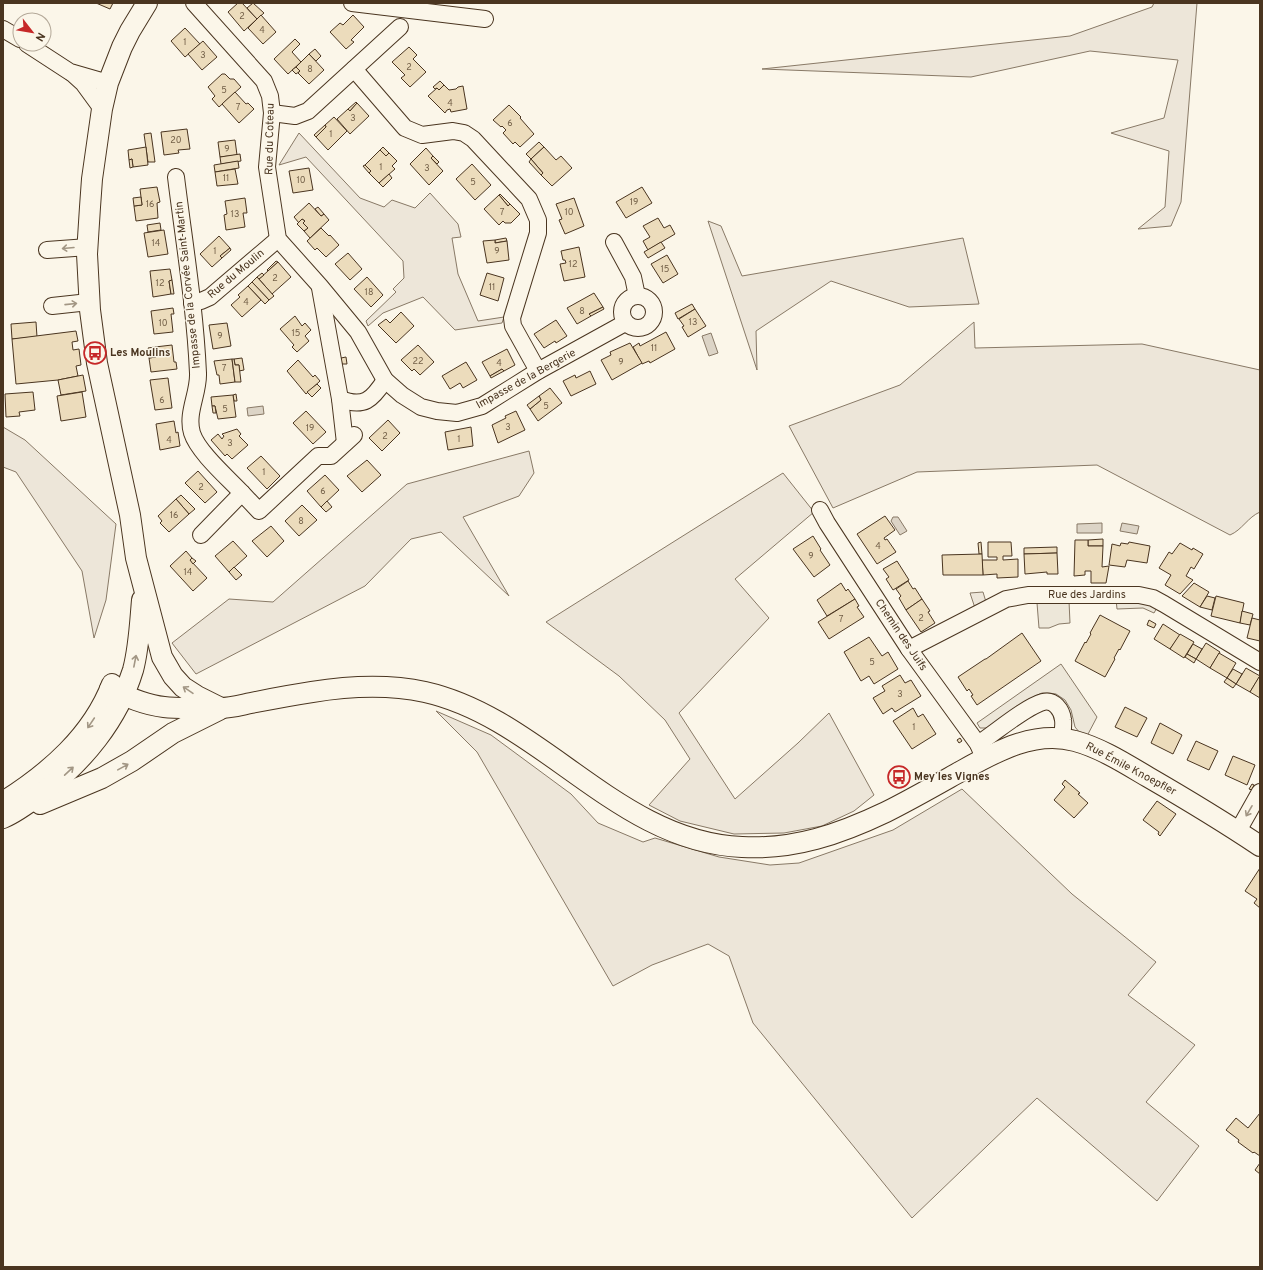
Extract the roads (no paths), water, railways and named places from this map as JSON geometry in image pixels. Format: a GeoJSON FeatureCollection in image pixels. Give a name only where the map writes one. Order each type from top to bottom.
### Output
{"type":"FeatureCollection","features":[{"type":"Feature","properties":{"kind":"main road"},"geometry":{"type":"LineString","coordinates":[[147,3],[130,31],[116,63],[108,83],[102,109],[92,179],[88,247],[89,302],[96,363],[130,515],[139,565],[162,658],[173,676],[183,687],[197,696],[222,708]]}},
{"type":"Feature","properties":{"kind":"main road"},"geometry":{"type":"LineString","coordinates":[[5,812],[31,801],[57,782],[72,768],[99,736],[112,716],[117,692],[133,670],[138,646],[142,599],[139,565]]}},
{"type":"Feature","properties":{"kind":"main road","name":"Rue Émile Knoepfler"},"geometry":{"type":"LineString","coordinates":[[222,708],[316,691],[370,686],[424,692],[448,699],[489,717],[521,736],[619,804],[659,825],[706,842],[739,847],[782,846],[828,836],[889,810],[978,756],[997,751],[1023,741],[1044,738],[1062,738],[1090,746],[1132,767],[1238,831],[1260,846]]}},
{"type":"Feature","properties":{"kind":"main road"},"geometry":{"type":"LineString","coordinates":[[117,692],[143,703],[165,708],[222,708]]}},
{"type":"Feature","properties":{"kind":"main road"},"geometry":{"type":"LineString","coordinates":[[5,812],[102,778],[132,761],[173,733],[222,708]]}},
{"type":"Feature","properties":{"kind":"street","name":"Rue du Coteau"},"geometry":{"type":"LineString","coordinates":[[194,3],[264,81],[270,96],[272,113],[267,167],[278,239]]}},
{"type":"Feature","properties":{"kind":"street"},"geometry":{"type":"LineString","coordinates":[[352,3],[485,19]]}},
{"type":"Feature","properties":{"kind":"street"},"geometry":{"type":"LineString","coordinates":[[272,113],[295,116],[308,111],[400,27]]}},
{"type":"Feature","properties":{"kind":"street"},"geometry":{"type":"LineString","coordinates":[[3,29],[12,34]]}},
{"type":"Feature","properties":{"kind":"street"},"geometry":{"type":"LineString","coordinates":[[39,52],[70,72],[83,83],[102,109]]}},
{"type":"Feature","properties":{"kind":"street"},"geometry":{"type":"LineString","coordinates":[[354,69],[405,128],[422,135],[453,131],[464,133],[473,139],[529,199],[538,220],[538,233],[512,318],[513,326],[538,371]]}},
{"type":"Feature","properties":{"kind":"street"},"geometry":{"type":"LineString","coordinates":[[70,72],[108,83]]}},
{"type":"Feature","properties":{"kind":"street","name":"Impasse de la Corvée Saint-Martin"},"geometry":{"type":"LineString","coordinates":[[176,177],[192,303],[198,374],[197,388],[191,415],[192,433],[202,450],[259,510],[318,456],[331,456],[350,439],[340,398]]}},
{"type":"Feature","properties":{"kind":"street"},"geometry":{"type":"LineString","coordinates":[[278,239],[320,286],[358,332],[385,380],[375,395],[364,402],[350,402],[340,398],[320,286]]}},
{"type":"Feature","properties":{"kind":"street","name":"Rue du Moulin"},"geometry":{"type":"LineString","coordinates":[[192,303],[210,297],[278,239]]}},
{"type":"Feature","properties":{"kind":"street"},"geometry":{"type":"LineString","coordinates":[[614,242],[633,277],[637,296]]}},
{"type":"Feature","properties":{"kind":"street"},"geometry":{"type":"LineString","coordinates":[[47,250],[88,247]]}},
{"type":"Feature","properties":{"kind":"street"},"geometry":{"type":"LineString","coordinates":[[637,296],[647,298],[654,313],[649,324],[643,328],[631,327],[622,317],[624,303],[630,298],[637,296]]}},
{"type":"Feature","properties":{"kind":"street"},"geometry":{"type":"LineString","coordinates":[[52,306],[89,302]]}},
{"type":"Feature","properties":{"kind":"street","name":"Impasse de la Bergerie"},"geometry":{"type":"LineString","coordinates":[[385,380],[402,395],[421,407],[437,411],[457,413],[482,406],[538,371],[626,323]]}},
{"type":"Feature","properties":{"kind":"street"},"geometry":{"type":"LineString","coordinates":[[201,536],[242,493]]}},
{"type":"Feature","properties":{"kind":"street","name":"Chemin des Juifs"},"geometry":{"type":"LineString","coordinates":[[820,510],[978,756]]}},
{"type":"Feature","properties":{"kind":"street","name":"Rue des Jardins"},"geometry":{"type":"LineString","coordinates":[[909,649],[1006,599],[1016,596],[1034,594],[1139,595],[1153,598],[1164,604],[1260,662]]}},
{"type":"Feature","properties":{"kind":"street"},"geometry":{"type":"LineString","coordinates":[[978,756],[1030,707],[1044,702],[1054,703],[1060,711],[1063,720],[1062,738]]}},
{"type":"Feature","properties":{"kind":"street"},"geometry":{"type":"LineString","coordinates":[[1238,831],[1260,792]]}},
{"type":"Feature","properties":{"kind":"place","name":"Les Moulins"},"geometry":{"type":"Point","coordinates":[95,353]}},
{"type":"Feature","properties":{"kind":"place","name":"Mey les Vignes"},"geometry":{"type":"Point","coordinates":[899,777]}}]}
